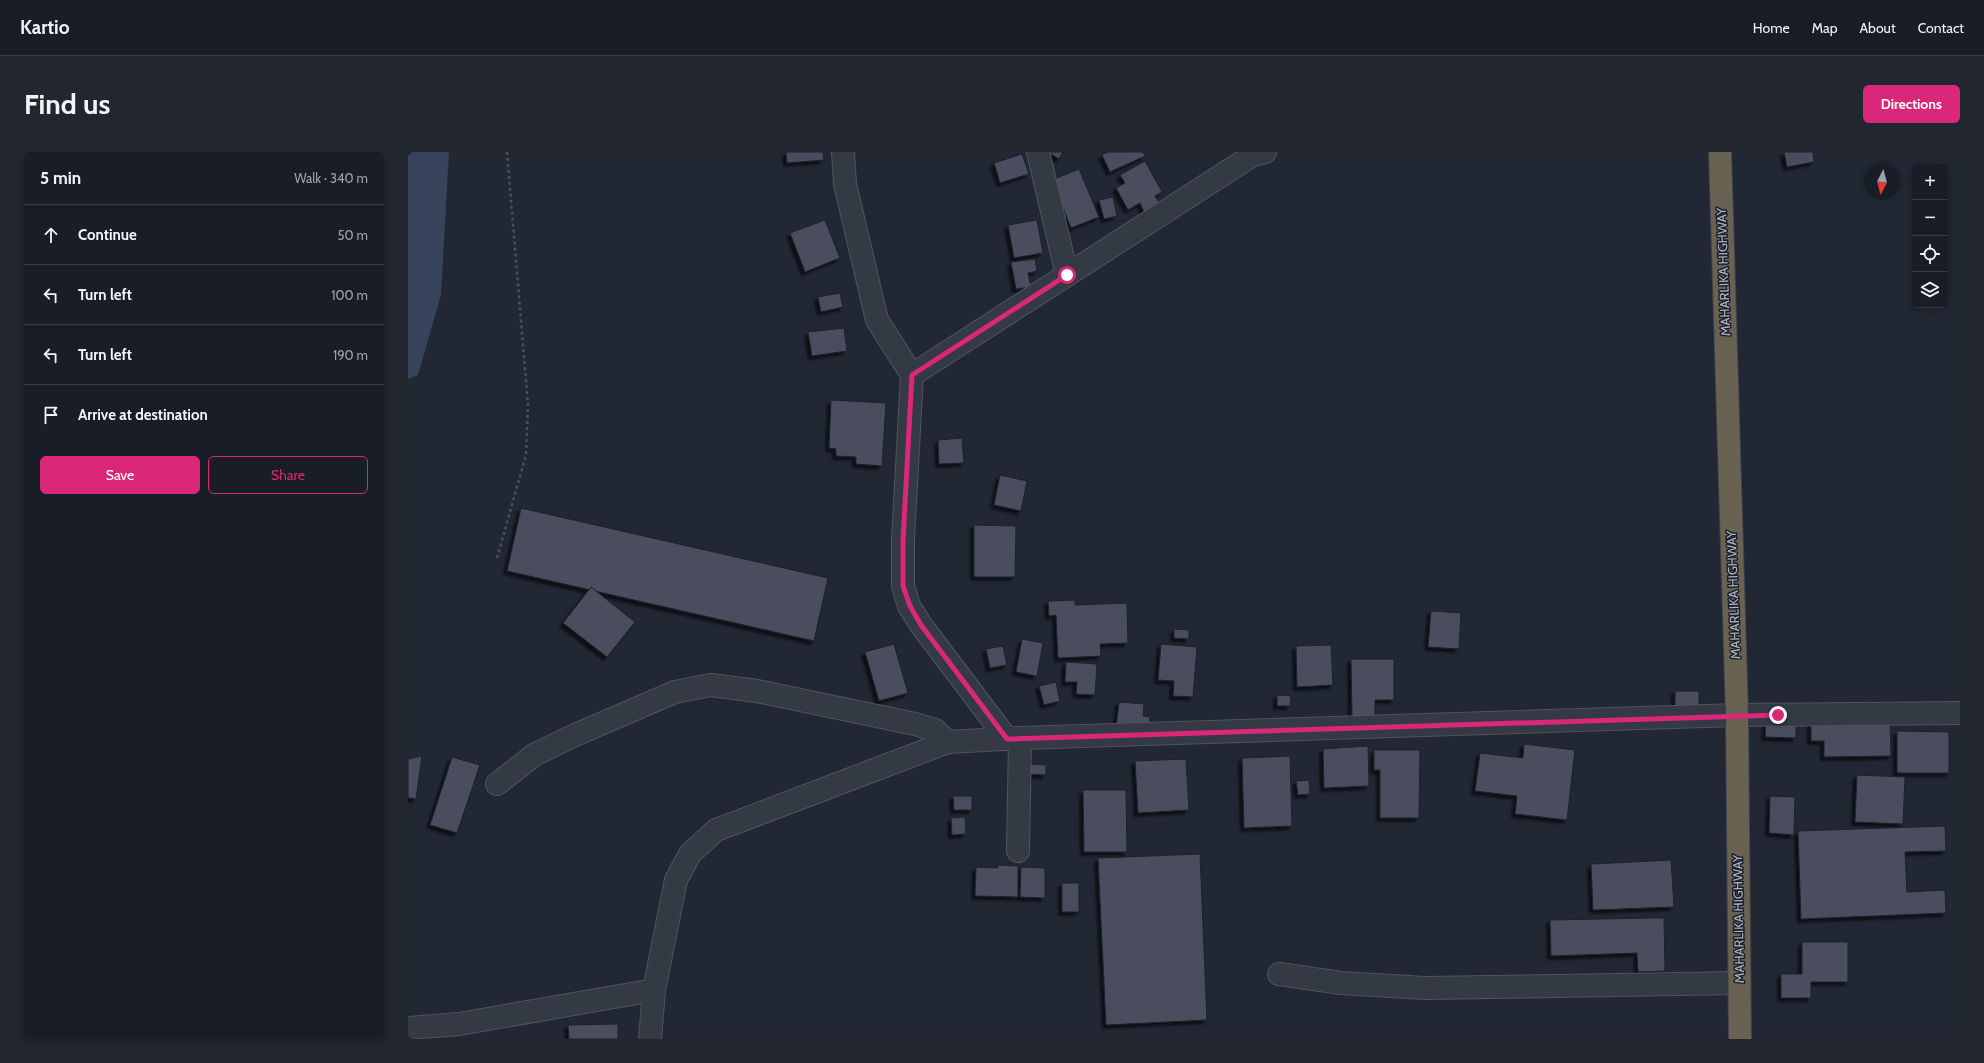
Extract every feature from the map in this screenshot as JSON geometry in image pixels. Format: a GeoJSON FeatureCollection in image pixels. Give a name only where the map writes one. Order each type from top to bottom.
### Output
{"type":"FeatureCollection","features":[{"type":"Feature","properties":{"kind":"highway","name":"MAHARLIKA HIGHWAY"},"geometry":{"type":"LineString","coordinates":[[1720,152],[1737,715],[1740,1039]]}},
{"type":"Feature","properties":{"kind":"street"},"geometry":{"type":"LineString","coordinates":[[843,152],[845,184],[877,320],[912,375],[903,540],[903,586],[910,606],[921,625],[1014,738],[1018,851]]}},
{"type":"Feature","properties":{"kind":"street"},"geometry":{"type":"LineString","coordinates":[[1038,152],[1067,275]]}},
{"type":"Feature","properties":{"kind":"street"},"geometry":{"type":"LineString","coordinates":[[912,375],[1253,156],[1265,152]]}},
{"type":"Feature","properties":{"kind":"street"},"geometry":{"type":"LineString","coordinates":[[497,784],[534,755],[575,735],[675,692],[711,685],[757,691],[915,724],[935,730],[948,742]]}},
{"type":"Feature","properties":{"kind":"street"},"geometry":{"type":"LineString","coordinates":[[650,1039],[654,990],[676,880],[690,854],[716,830],[948,742],[1014,738],[1737,715],[1960,713]]}},
{"type":"Feature","properties":{"kind":"street"},"geometry":{"type":"LineString","coordinates":[[1279,974],[1340,983],[1425,988],[1739,983]]}},
{"type":"Feature","properties":{"kind":"street"},"geometry":{"type":"LineString","coordinates":[[408,1028],[459,1024],[654,990]]}},
{"type":"Feature","properties":{"kind":"path"},"geometry":{"type":"LineString","coordinates":[[497,558],[526,454],[528,405],[507,152]]}},
{"type":"Feature","properties":{"kind":"water"},"geometry":{"type":"Polygon","coordinates":[[[408,152],[449,152],[441,295],[418,375],[408,379],[408,152]]]}},
{"type":"Feature","properties":{"kind":"building"},"geometry":{"type":"Polygon","coordinates":[[[786,152],[823,152],[824,160],[787,163],[786,152]]]}},
{"type":"Feature","properties":{"kind":"building"},"geometry":{"type":"Polygon","coordinates":[[[1048,152],[1063,152],[1059,159],[1048,152]]]}},
{"type":"Feature","properties":{"kind":"building"},"geometry":{"type":"Polygon","coordinates":[[[1108,152],[1143,152],[1145,156],[1110,172],[1102,155],[1108,152]]]}},
{"type":"Feature","properties":{"kind":"building"},"geometry":{"type":"Polygon","coordinates":[[[1784,152],[1813,152],[1814,162],[1787,167],[1784,152]]]}},
{"type":"Feature","properties":{"kind":"building"},"geometry":{"type":"Polygon","coordinates":[[[1022,154],[1029,174],[1000,183],[994,163],[1022,154]]]}},
{"type":"Feature","properties":{"kind":"building"},"geometry":{"type":"Polygon","coordinates":[[[1145,161],[1162,192],[1155,196],[1159,203],[1144,212],[1140,203],[1128,210],[1116,188],[1125,183],[1120,175],[1145,161]]]}},
{"type":"Feature","properties":{"kind":"building"},"geometry":{"type":"Polygon","coordinates":[[[1079,169],[1099,217],[1071,228],[1052,180],[1079,169]]]}},
{"type":"Feature","properties":{"kind":"building"},"geometry":{"type":"Polygon","coordinates":[[[1113,197],[1117,216],[1104,219],[1099,200],[1113,197]]]}},
{"type":"Feature","properties":{"kind":"building"},"geometry":{"type":"Polygon","coordinates":[[[825,220],[840,258],[805,272],[790,233],[825,220]]]}},
{"type":"Feature","properties":{"kind":"building"},"geometry":{"type":"Polygon","coordinates":[[[1037,220],[1043,253],[1014,258],[1008,225],[1037,220]]]}},
{"type":"Feature","properties":{"kind":"building"},"geometry":{"type":"Polygon","coordinates":[[[1035,259],[1037,271],[1028,273],[1031,287],[1016,289],[1011,262],[1035,259]]]}},
{"type":"Feature","properties":{"kind":"building"},"geometry":{"type":"Polygon","coordinates":[[[840,293],[843,307],[821,312],[818,297],[840,293]]]}},
{"type":"Feature","properties":{"kind":"building"},"geometry":{"type":"Polygon","coordinates":[[[844,328],[847,351],[812,356],[808,332],[844,328]]]}},
{"type":"Feature","properties":{"kind":"building"},"geometry":{"type":"Polygon","coordinates":[[[831,400],[886,403],[882,466],[856,464],[856,457],[836,456],[836,449],[829,448],[831,400]]]}},
{"type":"Feature","properties":{"kind":"building"},"geometry":{"type":"Polygon","coordinates":[[[962,438],[964,463],[939,464],[938,440],[962,438]]]}},
{"type":"Feature","properties":{"kind":"building"},"geometry":{"type":"Polygon","coordinates":[[[1000,475],[1027,481],[1021,511],[994,505],[1000,475]]]}},
{"type":"Feature","properties":{"kind":"building"},"geometry":{"type":"Polygon","coordinates":[[[521,508],[828,578],[814,641],[507,571],[521,508]]]}},
{"type":"Feature","properties":{"kind":"building"},"geometry":{"type":"Polygon","coordinates":[[[974,525],[1016,526],[1015,577],[974,577],[974,525]]]}},
{"type":"Feature","properties":{"kind":"building"},"geometry":{"type":"Polygon","coordinates":[[[591,587],[635,622],[607,657],[563,623],[591,587]]]}},
{"type":"Feature","properties":{"kind":"building"},"geometry":{"type":"Polygon","coordinates":[[[1075,600],[1075,605],[1127,603],[1128,643],[1100,644],[1101,656],[1058,658],[1056,615],[1049,616],[1048,601],[1075,600]]]}},
{"type":"Feature","properties":{"kind":"building"},"geometry":{"type":"Polygon","coordinates":[[[1431,611],[1461,613],[1459,649],[1428,647],[1431,611]]]}},
{"type":"Feature","properties":{"kind":"building"},"geometry":{"type":"Polygon","coordinates":[[[1174,629],[1189,630],[1189,639],[1174,638],[1174,629]]]}},
{"type":"Feature","properties":{"kind":"building"},"geometry":{"type":"Polygon","coordinates":[[[1022,639],[1043,643],[1037,676],[1016,672],[1022,639]]]}},
{"type":"Feature","properties":{"kind":"building"},"geometry":{"type":"Polygon","coordinates":[[[894,644],[908,693],[879,701],[865,652],[894,644]]]}},
{"type":"Feature","properties":{"kind":"building"},"geometry":{"type":"Polygon","coordinates":[[[1161,644],[1197,647],[1193,697],[1173,696],[1174,681],[1158,680],[1161,644]]]}},
{"type":"Feature","properties":{"kind":"building"},"geometry":{"type":"Polygon","coordinates":[[[1331,645],[1333,685],[1297,687],[1296,646],[1331,645]]]}},
{"type":"Feature","properties":{"kind":"building"},"geometry":{"type":"Polygon","coordinates":[[[1003,646],[1007,665],[990,668],[986,649],[1003,646]]]}},
{"type":"Feature","properties":{"kind":"building"},"geometry":{"type":"Polygon","coordinates":[[[1351,659],[1394,659],[1394,700],[1375,700],[1375,717],[1352,718],[1351,659]]]}},
{"type":"Feature","properties":{"kind":"building"},"geometry":{"type":"Polygon","coordinates":[[[1066,662],[1097,664],[1095,695],[1076,694],[1077,682],[1065,682],[1066,662]]]}},
{"type":"Feature","properties":{"kind":"building"},"geometry":{"type":"Polygon","coordinates":[[[1056,682],[1060,701],[1044,705],[1039,686],[1056,682]]]}},
{"type":"Feature","properties":{"kind":"building"},"geometry":{"type":"Polygon","coordinates":[[[1675,691],[1699,691],[1699,709],[1675,709],[1675,691]]]}},
{"type":"Feature","properties":{"kind":"building"},"geometry":{"type":"Polygon","coordinates":[[[1277,695],[1291,696],[1290,706],[1277,706],[1277,695]]]}},
{"type":"Feature","properties":{"kind":"building"},"geometry":{"type":"Polygon","coordinates":[[[1119,702],[1144,704],[1143,716],[1150,717],[1148,731],[1116,728],[1119,702]]]}},
{"type":"Feature","properties":{"kind":"building"},"geometry":{"type":"Polygon","coordinates":[[[1766,720],[1796,720],[1796,738],[1765,737],[1766,720]]]}},
{"type":"Feature","properties":{"kind":"building"},"geometry":{"type":"Polygon","coordinates":[[[1890,721],[1891,756],[1824,757],[1824,741],[1811,741],[1811,722],[1890,721]]]}},
{"type":"Feature","properties":{"kind":"building"},"geometry":{"type":"Polygon","coordinates":[[[1897,731],[1949,732],[1949,773],[1897,773],[1897,731]]]}},
{"type":"Feature","properties":{"kind":"building"},"geometry":{"type":"Polygon","coordinates":[[[1524,744],[1575,750],[1567,820],[1515,814],[1517,796],[1475,791],[1480,753],[1523,758],[1524,744]]]}},
{"type":"Feature","properties":{"kind":"building"},"geometry":{"type":"Polygon","coordinates":[[[1368,746],[1369,786],[1324,788],[1323,749],[1368,746]]]}},
{"type":"Feature","properties":{"kind":"building"},"geometry":{"type":"Polygon","coordinates":[[[1374,750],[1420,750],[1419,818],[1380,818],[1380,770],[1374,770],[1374,750]]]}},
{"type":"Feature","properties":{"kind":"building"},"geometry":{"type":"Polygon","coordinates":[[[422,756],[416,799],[408,798],[408,759],[422,756]]]}},
{"type":"Feature","properties":{"kind":"building"},"geometry":{"type":"Polygon","coordinates":[[[1290,756],[1292,826],[1244,828],[1242,758],[1290,756]]]}},
{"type":"Feature","properties":{"kind":"building"},"geometry":{"type":"Polygon","coordinates":[[[452,757],[480,765],[457,833],[430,825],[452,757]]]}},
{"type":"Feature","properties":{"kind":"building"},"geometry":{"type":"Polygon","coordinates":[[[1186,759],[1189,810],[1138,813],[1135,761],[1186,759]]]}},
{"type":"Feature","properties":{"kind":"building"},"geometry":{"type":"Polygon","coordinates":[[[1029,764],[1046,765],[1046,775],[1028,774],[1029,764]]]}},
{"type":"Feature","properties":{"kind":"building"},"geometry":{"type":"Polygon","coordinates":[[[1857,775],[1905,777],[1903,824],[1855,822],[1857,775]]]}},
{"type":"Feature","properties":{"kind":"building"},"geometry":{"type":"Polygon","coordinates":[[[1309,780],[1310,794],[1298,795],[1296,781],[1309,780]]]}},
{"type":"Feature","properties":{"kind":"building"},"geometry":{"type":"Polygon","coordinates":[[[1083,790],[1126,790],[1127,852],[1084,852],[1083,790]]]}},
{"type":"Feature","properties":{"kind":"building"},"geometry":{"type":"Polygon","coordinates":[[[953,796],[972,796],[972,810],[954,810],[953,796]]]}},
{"type":"Feature","properties":{"kind":"building"},"geometry":{"type":"Polygon","coordinates":[[[1770,796],[1795,797],[1794,835],[1769,833],[1770,796]]]}},
{"type":"Feature","properties":{"kind":"building"},"geometry":{"type":"Polygon","coordinates":[[[965,817],[966,834],[952,835],[951,818],[965,817]]]}},
{"type":"Feature","properties":{"kind":"building"},"geometry":{"type":"Polygon","coordinates":[[[1945,826],[1946,851],[1905,852],[1907,892],[1945,890],[1946,913],[1801,919],[1798,831],[1945,826]]]}},
{"type":"Feature","properties":{"kind":"building"},"geometry":{"type":"Polygon","coordinates":[[[1200,854],[1207,1020],[1106,1025],[1098,858],[1200,854]]]}},
{"type":"Feature","properties":{"kind":"building"},"geometry":{"type":"Polygon","coordinates":[[[1671,860],[1674,907],[1593,910],[1591,864],[1671,860]]]}},
{"type":"Feature","properties":{"kind":"building"},"geometry":{"type":"Polygon","coordinates":[[[998,865],[1018,866],[1018,897],[975,896],[976,867],[998,868],[998,865]]]}},
{"type":"Feature","properties":{"kind":"building"},"geometry":{"type":"Polygon","coordinates":[[[1021,867],[1045,868],[1045,898],[1020,897],[1021,867]]]}},
{"type":"Feature","properties":{"kind":"building"},"geometry":{"type":"Polygon","coordinates":[[[1062,883],[1079,883],[1079,912],[1062,912],[1062,883]]]}},
{"type":"Feature","properties":{"kind":"building"},"geometry":{"type":"Polygon","coordinates":[[[1664,918],[1665,971],[1638,972],[1637,953],[1551,956],[1550,920],[1664,918]]]}},
{"type":"Feature","properties":{"kind":"building"},"geometry":{"type":"Polygon","coordinates":[[[1802,942],[1848,942],[1848,982],[1811,982],[1811,998],[1781,998],[1781,974],[1802,974],[1802,942]]]}},
{"type":"Feature","properties":{"kind":"building"},"geometry":{"type":"Polygon","coordinates":[[[618,1024],[618,1039],[569,1039],[568,1025],[618,1024]]]}},
{"type":"Feature","properties":{"kind":"route"},"geometry":{"type":"LineString","coordinates":[[1067,275],[912,375],[903,540],[903,586],[910,606],[921,625],[1007,739],[1737,715],[1778,715]]}}]}
